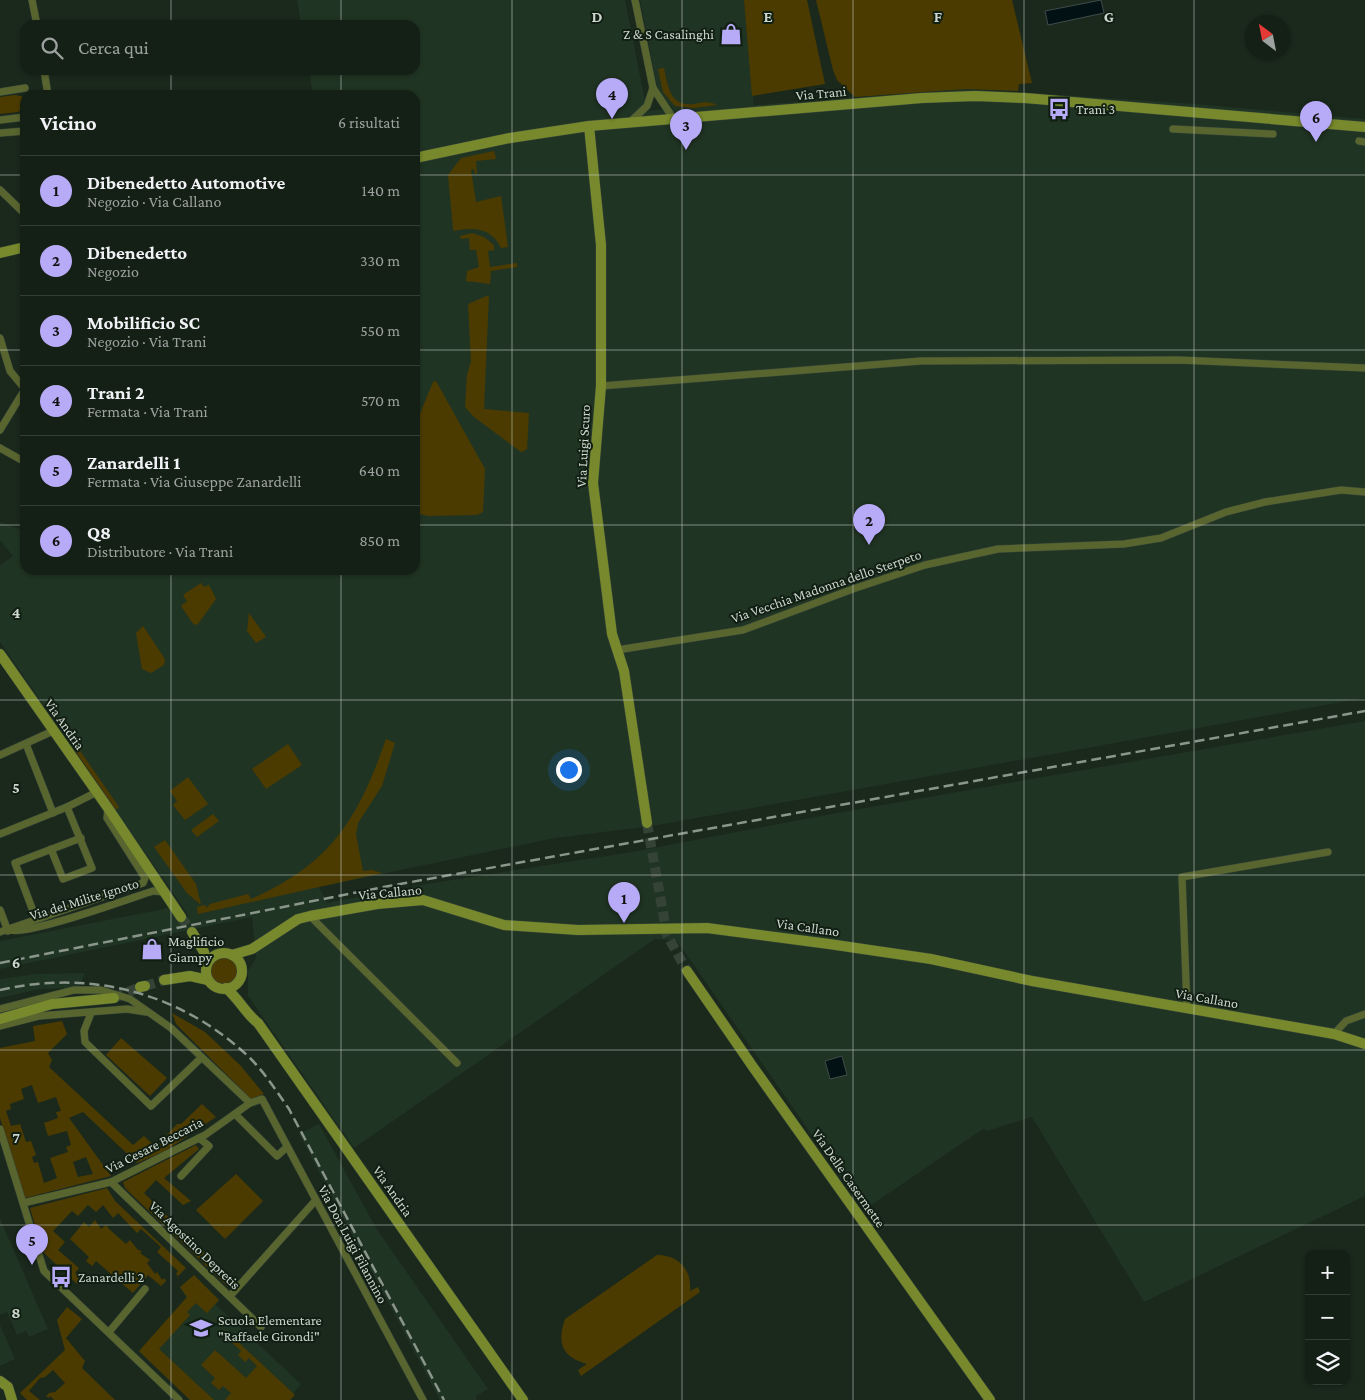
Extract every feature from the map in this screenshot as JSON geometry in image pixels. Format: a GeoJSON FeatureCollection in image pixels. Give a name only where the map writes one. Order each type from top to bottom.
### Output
{"type":"FeatureCollection","features":[{"type":"Feature","properties":{"kind":"main road","name":"Via Trani"},"geometry":{"type":"LineString","coordinates":[[420,157],[510,138],[589,126],[922,98],[975,96],[1365,127]]}},
{"type":"Feature","properties":{"kind":"main road","name":"Via Luigi Scuro"},"geometry":{"type":"LineString","coordinates":[[589,126],[601,245],[601,386],[593,483],[612,634],[624,671],[647,823]]}},
{"type":"Feature","properties":{"kind":"main road"},"geometry":{"type":"LineString","coordinates":[[0,253],[20,248]]}},
{"type":"Feature","properties":{"kind":"main road","name":"Via Andria"},"geometry":{"type":"LineString","coordinates":[[0,655],[97,792],[181,917]]}},
{"type":"Feature","properties":{"kind":"main road","name":"Via Callano"},"geometry":{"type":"LineString","coordinates":[[232,955],[252,949],[298,920],[310,916],[377,904],[423,900],[504,925],[578,930],[707,928],[931,959],[1032,981],[1334,1034],[1365,1044]]}},
{"type":"Feature","properties":{"kind":"main road"},"geometry":{"type":"LineString","coordinates":[[192,932],[199,942],[208,980]]}},
{"type":"Feature","properties":{"kind":"main road"},"geometry":{"type":"LineString","coordinates":[[199,942],[218,954],[232,955],[239,961],[242,970]]}},
{"type":"Feature","properties":{"kind":"main road"},"geometry":{"type":"LineString","coordinates":[[164,980],[190,976],[208,980],[218,988],[226,988],[236,983],[252,949]]}},
{"type":"Feature","properties":{"kind":"main road"},"geometry":{"type":"LineString","coordinates":[[190,976],[206,966],[218,954]]}},
{"type":"Feature","properties":{"kind":"main road","name":"Via Delle Casermette"},"geometry":{"type":"LineString","coordinates":[[687,971],[990,1400]]}},
{"type":"Feature","properties":{"kind":"main road","name":"Via Andria"},"geometry":{"type":"LineString","coordinates":[[236,983],[239,999]]}},
{"type":"Feature","properties":{"kind":"main road","name":"Via Andria"},"geometry":{"type":"LineString","coordinates":[[226,988],[239,999],[523,1400]]}},
{"type":"Feature","properties":{"kind":"main road"},"geometry":{"type":"LineString","coordinates":[[0,1019],[52,1004],[114,998]]}},
{"type":"Feature","properties":{"kind":"main road"},"geometry":{"type":"LineString","coordinates":[[0,1381],[8,1387],[12,1400]]}},
{"type":"Feature","properties":{"kind":"street"},"geometry":{"type":"LineString","coordinates":[[32,0],[36,20]]}},
{"type":"Feature","properties":{"kind":"street"},"geometry":{"type":"LineString","coordinates":[[635,0],[653,88],[673,118]]}},
{"type":"Feature","properties":{"kind":"street"},"geometry":{"type":"LineString","coordinates":[[45,75],[47,90]]}},
{"type":"Feature","properties":{"kind":"street"},"geometry":{"type":"LineString","coordinates":[[0,92],[25,88]]}},
{"type":"Feature","properties":{"kind":"street"},"geometry":{"type":"LineString","coordinates":[[629,123],[647,106],[653,88]]}},
{"type":"Feature","properties":{"kind":"street"},"geometry":{"type":"LineString","coordinates":[[1231,116],[1232,132]]}},
{"type":"Feature","properties":{"kind":"street"},"geometry":{"type":"LineString","coordinates":[[0,120],[20,118]]}},
{"type":"Feature","properties":{"kind":"street"},"geometry":{"type":"LineString","coordinates":[[1172,130],[1273,134]]}},
{"type":"Feature","properties":{"kind":"street"},"geometry":{"type":"LineString","coordinates":[[0,133],[20,131]]}},
{"type":"Feature","properties":{"kind":"street"},"geometry":{"type":"LineString","coordinates":[[0,190],[20,209]]}},
{"type":"Feature","properties":{"kind":"street"},"geometry":{"type":"LineString","coordinates":[[0,338],[10,371],[20,383]]}},
{"type":"Feature","properties":{"kind":"street"},"geometry":{"type":"LineString","coordinates":[[601,386],[921,361],[1179,360],[1365,368]]}},
{"type":"Feature","properties":{"kind":"street"},"geometry":{"type":"LineString","coordinates":[[0,430],[20,397]]}},
{"type":"Feature","properties":{"kind":"street"},"geometry":{"type":"LineString","coordinates":[[0,448],[20,459]]}},
{"type":"Feature","properties":{"kind":"street","name":"Via Vecchia Madonna dello Sterpeto"},"geometry":{"type":"LineString","coordinates":[[617,650],[743,630],[853,589],[925,565],[998,549],[1124,544],[1161,538],[1226,512],[1265,502],[1341,490],[1365,492]]}},
{"type":"Feature","properties":{"kind":"street"},"geometry":{"type":"LineString","coordinates":[[0,755],[53,731]]}},
{"type":"Feature","properties":{"kind":"street"},"geometry":{"type":"LineString","coordinates":[[26,744],[53,813]]}},
{"type":"Feature","properties":{"kind":"street"},"geometry":{"type":"LineString","coordinates":[[0,834],[67,807],[97,792]]}},
{"type":"Feature","properties":{"kind":"street"},"geometry":{"type":"LineString","coordinates":[[52,849],[63,879],[92,868],[67,807]]}},
{"type":"Feature","properties":{"kind":"street","name":"Via Andria"},"geometry":{"type":"LineString","coordinates":[[108,808],[107,818],[145,878]]}},
{"type":"Feature","properties":{"kind":"street"},"geometry":{"type":"LineString","coordinates":[[36,919],[14,863],[81,838]]}},
{"type":"Feature","properties":{"kind":"street"},"geometry":{"type":"LineString","coordinates":[[1187,1008],[1182,877],[1328,852]]}},
{"type":"Feature","properties":{"kind":"street","name":"Via del Milite Ignoto"},"geometry":{"type":"LineString","coordinates":[[6,931],[36,919],[137,886],[143,883],[145,878]]}},
{"type":"Feature","properties":{"kind":"street","name":"Via del Milite Ignoto"},"geometry":{"type":"LineString","coordinates":[[6,931],[16,931],[46,924],[153,891],[164,892]]}},
{"type":"Feature","properties":{"kind":"street"},"geometry":{"type":"LineString","coordinates":[[0,910],[6,931]]}},
{"type":"Feature","properties":{"kind":"street"},"geometry":{"type":"LineString","coordinates":[[310,916],[457,1062]]}},
{"type":"Feature","properties":{"kind":"street"},"geometry":{"type":"LineString","coordinates":[[0,1009],[74,990],[86,989],[130,999],[158,1017],[250,1103]]}},
{"type":"Feature","properties":{"kind":"street"},"geometry":{"type":"LineString","coordinates":[[0,1026],[33,1017],[127,1009],[140,1010],[158,1017]]}},
{"type":"Feature","properties":{"kind":"street"},"geometry":{"type":"LineString","coordinates":[[91,1013],[84,1031],[85,1042],[151,1106],[201,1058]]}},
{"type":"Feature","properties":{"kind":"street"},"geometry":{"type":"LineString","coordinates":[[1334,1034],[1346,1021],[1365,1014]]}},
{"type":"Feature","properties":{"kind":"street","name":"Via Cesare Beccaria"},"geometry":{"type":"LineString","coordinates":[[23,1203],[111,1182],[199,1138],[250,1103],[262,1099]]}},
{"type":"Feature","properties":{"kind":"street","name":"Via Don Luigi Filannino"},"geometry":{"type":"LineString","coordinates":[[262,1099],[423,1400]]}},
{"type":"Feature","properties":{"kind":"street"},"geometry":{"type":"LineString","coordinates":[[235,1114],[277,1156],[287,1147]]}},
{"type":"Feature","properties":{"kind":"street"},"geometry":{"type":"LineString","coordinates":[[0,1129],[44,1271],[179,1400]]}},
{"type":"Feature","properties":{"kind":"street"},"geometry":{"type":"LineString","coordinates":[[181,1176],[209,1146],[199,1138]]}},
{"type":"Feature","properties":{"kind":"street","name":"Via Agostino Depretis"},"geometry":{"type":"LineString","coordinates":[[111,1182],[262,1327]]}},
{"type":"Feature","properties":{"kind":"street"},"geometry":{"type":"LineString","coordinates":[[230,1296],[315,1201]]}},
{"type":"Feature","properties":{"kind":"street"},"geometry":{"type":"LineString","coordinates":[[108,1332],[145,1288]]}},
{"type":"Feature","properties":{"kind":"shaded area"},"geometry":{"type":"Polygon","coordinates":[[[297,0],[625,0],[647,111],[673,109],[658,91],[640,0],[744,0],[754,105],[966,89],[1182,103],[1365,119],[1365,698],[652,826],[555,838],[319,887],[327,903],[426,884],[632,852],[831,814],[1365,721],[1365,1196],[1144,1302],[1032,1117],[987,1131],[983,1129],[864,1210],[677,941],[655,939],[354,1148],[248,996],[248,971],[256,958],[252,917],[0,969],[0,941],[169,908],[178,920],[189,916],[0,642],[0,565],[13,556],[0,540],[0,522],[20,529],[20,575],[420,575],[420,90],[312,90],[310,75],[420,75],[420,20],[300,20],[297,0]]]}},
{"type":"Feature","properties":{"kind":"shaded area"},"geometry":{"type":"Polygon","coordinates":[[[744,0],[807,0],[825,84],[752,96],[744,0]]]}},
{"type":"Feature","properties":{"kind":"shaded area"},"geometry":{"type":"Polygon","coordinates":[[[816,0],[1012,0],[1032,83],[1019,84],[1018,91],[966,89],[855,97],[837,80],[816,0]]]}},
{"type":"Feature","properties":{"kind":"shaded area"},"geometry":{"type":"Polygon","coordinates":[[[1101,0],[1104,13],[1048,25],[1045,11],[1101,0]]]}},
{"type":"Feature","properties":{"kind":"shaded area"},"geometry":{"type":"Polygon","coordinates":[[[664,68],[669,89],[675,99],[686,104],[709,102],[717,105],[693,108],[675,106],[663,92],[658,69],[664,68]]]}},
{"type":"Feature","properties":{"kind":"shaded area"},"geometry":{"type":"Polygon","coordinates":[[[20,96],[20,111],[0,114],[0,97],[20,96]]]}},
{"type":"Feature","properties":{"kind":"shaded area"},"geometry":{"type":"Polygon","coordinates":[[[494,151],[496,159],[476,161],[477,174],[475,174],[474,169],[471,170],[476,202],[501,196],[508,247],[501,248],[493,236],[481,230],[454,231],[448,175],[461,158],[494,151]]]}},
{"type":"Feature","properties":{"kind":"shaded area"},"geometry":{"type":"Polygon","coordinates":[[[472,233],[484,237],[494,245],[494,250],[488,251],[490,267],[517,263],[517,267],[491,271],[490,284],[466,281],[467,271],[479,267],[476,250],[470,250],[469,238],[461,239],[460,236],[472,233]]]}},
{"type":"Feature","properties":{"kind":"shaded area"},"geometry":{"type":"Polygon","coordinates":[[[489,295],[484,409],[529,413],[527,449],[521,452],[474,417],[465,407],[467,375],[471,361],[468,304],[489,295]]]}},
{"type":"Feature","properties":{"kind":"shaded area"},"geometry":{"type":"Polygon","coordinates":[[[436,381],[485,469],[483,512],[477,515],[427,516],[420,514],[420,414],[433,382],[436,381]]]}},
{"type":"Feature","properties":{"kind":"shaded area"},"geometry":{"type":"Polygon","coordinates":[[[201,583],[204,587],[209,585],[216,599],[198,624],[194,625],[181,606],[187,601],[183,595],[201,583]]]}},
{"type":"Feature","properties":{"kind":"shaded area"},"geometry":{"type":"Polygon","coordinates":[[[249,613],[266,637],[256,643],[247,631],[249,613]]]}},
{"type":"Feature","properties":{"kind":"shaded area"},"geometry":{"type":"Polygon","coordinates":[[[143,626],[165,659],[164,665],[151,673],[142,669],[136,633],[143,626]]]}},
{"type":"Feature","properties":{"kind":"shaded area"},"geometry":{"type":"Polygon","coordinates":[[[386,739],[395,743],[382,786],[358,823],[356,835],[363,871],[372,870],[382,873],[198,914],[197,907],[205,905],[207,908],[210,904],[248,894],[251,899],[279,885],[302,870],[321,854],[338,836],[352,816],[364,793],[386,739]]]}},
{"type":"Feature","properties":{"kind":"shaded area"},"geometry":{"type":"Polygon","coordinates":[[[288,744],[302,765],[266,789],[252,769],[288,744]]]}},
{"type":"Feature","properties":{"kind":"shaded area"},"geometry":{"type":"Polygon","coordinates":[[[76,745],[119,807],[116,810],[76,752],[76,745]]]}},
{"type":"Feature","properties":{"kind":"shaded area"},"geometry":{"type":"Polygon","coordinates":[[[188,777],[208,804],[185,820],[173,805],[177,801],[170,791],[188,777]]]}},
{"type":"Feature","properties":{"kind":"shaded area"},"geometry":{"type":"Polygon","coordinates":[[[213,814],[219,821],[197,837],[191,830],[213,814]]]}},
{"type":"Feature","properties":{"kind":"shaded area"},"geometry":{"type":"Polygon","coordinates":[[[165,840],[196,884],[201,905],[187,893],[154,847],[165,840]]]}},
{"type":"Feature","properties":{"kind":"shaded area"},"geometry":{"type":"Polygon","coordinates":[[[224,958],[233,962],[237,971],[233,980],[224,984],[215,980],[211,971],[215,962],[224,958]]]}},
{"type":"Feature","properties":{"kind":"shaded area"},"geometry":{"type":"Polygon","coordinates":[[[85,973],[79,988],[40,989],[0,998],[0,979],[36,974],[85,973]]]}},
{"type":"Feature","properties":{"kind":"shaded area"},"geometry":{"type":"Polygon","coordinates":[[[172,1013],[205,1032],[240,1065],[264,1094],[251,1099],[176,1024],[172,1013]]]}},
{"type":"Feature","properties":{"kind":"shaded area"},"geometry":{"type":"Polygon","coordinates":[[[62,1021],[67,1034],[48,1053],[52,1060],[49,1067],[133,1145],[144,1136],[156,1147],[177,1124],[181,1124],[202,1104],[216,1117],[165,1151],[137,1163],[83,1112],[69,1118],[111,1176],[25,1198],[0,1118],[0,1048],[35,1041],[33,1026],[62,1021]],[[32,1085],[21,1089],[24,1099],[10,1104],[11,1109],[6,1111],[11,1126],[20,1124],[26,1142],[31,1141],[36,1155],[32,1157],[34,1163],[38,1162],[44,1183],[57,1178],[50,1158],[68,1152],[66,1147],[71,1145],[67,1131],[48,1136],[44,1123],[58,1118],[56,1112],[61,1111],[56,1097],[38,1103],[32,1085]],[[86,1157],[73,1162],[78,1177],[93,1174],[86,1157]]]}},
{"type":"Feature","properties":{"kind":"shaded area"},"geometry":{"type":"Polygon","coordinates":[[[121,1038],[167,1078],[150,1096],[106,1055],[121,1038]]]}},
{"type":"Feature","properties":{"kind":"shaded area"},"geometry":{"type":"Polygon","coordinates":[[[842,1056],[847,1075],[830,1079],[825,1061],[842,1056]]]}},
{"type":"Feature","properties":{"kind":"shaded area"},"geometry":{"type":"Polygon","coordinates":[[[319,1124],[376,1228],[488,1389],[476,1396],[477,1400],[440,1400],[299,1134],[319,1124]]]}},
{"type":"Feature","properties":{"kind":"shaded area"},"geometry":{"type":"Polygon","coordinates":[[[196,1145],[199,1149],[164,1178],[191,1201],[183,1205],[156,1180],[144,1193],[235,1283],[228,1287],[125,1188],[123,1182],[196,1145]]]}},
{"type":"Feature","properties":{"kind":"shaded area"},"geometry":{"type":"Polygon","coordinates":[[[236,1174],[263,1201],[225,1239],[196,1210],[236,1174]]]}},
{"type":"Feature","properties":{"kind":"shaded area"},"geometry":{"type":"Polygon","coordinates":[[[107,1188],[115,1201],[186,1268],[178,1276],[176,1274],[178,1271],[157,1252],[161,1247],[141,1229],[137,1233],[118,1213],[113,1218],[103,1205],[96,1212],[88,1205],[78,1216],[72,1211],[53,1231],[65,1242],[58,1250],[79,1268],[75,1273],[82,1278],[77,1284],[43,1252],[30,1208],[107,1188]]]}},
{"type":"Feature","properties":{"kind":"shaded area"},"geometry":{"type":"Polygon","coordinates":[[[0,1219],[48,1329],[29,1337],[26,1331],[17,1335],[7,1312],[0,1315],[0,1219]]]}},
{"type":"Feature","properties":{"kind":"shaded area"},"geometry":{"type":"Polygon","coordinates":[[[95,1220],[101,1229],[106,1225],[126,1244],[130,1240],[138,1250],[142,1251],[140,1253],[150,1260],[147,1263],[155,1274],[157,1272],[162,1280],[164,1278],[166,1281],[161,1286],[148,1275],[133,1293],[96,1261],[92,1266],[86,1261],[89,1257],[70,1239],[84,1222],[89,1227],[95,1220]]]}},
{"type":"Feature","properties":{"kind":"shaded area"},"geometry":{"type":"Polygon","coordinates":[[[657,1255],[678,1261],[689,1277],[690,1291],[698,1287],[700,1292],[581,1376],[578,1370],[587,1364],[571,1357],[563,1348],[561,1335],[565,1319],[657,1255]]]}},
{"type":"Feature","properties":{"kind":"shaded area"},"geometry":{"type":"Polygon","coordinates":[[[194,1275],[219,1300],[207,1313],[295,1395],[290,1400],[225,1400],[231,1393],[223,1386],[219,1390],[211,1383],[215,1378],[201,1365],[215,1350],[246,1378],[257,1366],[249,1358],[245,1362],[238,1355],[241,1351],[225,1336],[228,1333],[196,1303],[187,1312],[190,1315],[159,1349],[214,1400],[190,1400],[139,1351],[187,1297],[180,1287],[194,1275]]]}},
{"type":"Feature","properties":{"kind":"shaded area","name":"Scuola Elementare \"Raffaele Girondi\""},"geometry":{"type":"Polygon","coordinates":[[[194,1276],[219,1300],[216,1305],[301,1384],[288,1400],[190,1400],[139,1352],[187,1298],[180,1288],[194,1276]]]}},
{"type":"Feature","properties":{"kind":"shaded area"},"geometry":{"type":"Polygon","coordinates":[[[67,1307],[82,1319],[66,1338],[85,1361],[82,1368],[115,1400],[54,1400],[50,1396],[49,1398],[46,1396],[49,1393],[55,1392],[65,1383],[53,1370],[45,1377],[40,1378],[29,1391],[40,1400],[27,1400],[20,1393],[65,1350],[57,1320],[67,1307]]]}},
{"type":"Feature","properties":{"kind":"shaded area"},"geometry":{"type":"Polygon","coordinates":[[[0,1325],[15,1359],[0,1366],[0,1325]]]}},
{"type":"Feature","properties":{"kind":"tunnel"},"geometry":{"type":"LineString","coordinates":[[647,823],[667,935],[687,971]]}},
{"type":"Feature","properties":{"kind":"tunnel"},"geometry":{"type":"LineString","coordinates":[[181,917],[192,932]]}},
{"type":"Feature","properties":{"kind":"tunnel"},"geometry":{"type":"LineString","coordinates":[[145,986],[164,980]]}},
{"type":"Feature","properties":{"kind":"tunnel"},"geometry":{"type":"LineString","coordinates":[[114,998],[140,987]]}},
{"type":"Feature","properties":{"kind":"railway"},"geometry":{"type":"LineString","coordinates":[[0,963],[389,886],[1365,711]]}},
{"type":"Feature","properties":{"kind":"railway"},"geometry":{"type":"LineString","coordinates":[[0,990],[34,984],[68,983],[101,985],[134,992],[165,1002],[195,1017],[223,1036],[250,1058],[266,1076],[289,1109],[444,1400]]}},
{"type":"Feature","properties":{"kind":"place","name":"Z & S Casalinghi"},"geometry":{"type":"Point","coordinates":[731,34]}},
{"type":"Feature","properties":{"kind":"place","name":"Trani 3"},"geometry":{"type":"Point","coordinates":[1059,109]}},
{"type":"Feature","properties":{"kind":"place","name":"Trani 2"},"geometry":{"type":"Point","coordinates":[612,119]}},
{"type":"Feature","properties":{"kind":"place","name":"Q8"},"geometry":{"type":"Point","coordinates":[1316,142]}},
{"type":"Feature","properties":{"kind":"place","name":"Mobilificio SC"},"geometry":{"type":"Point","coordinates":[686,150]}},
{"type":"Feature","properties":{"kind":"place","name":"Dibenedetto"},"geometry":{"type":"Point","coordinates":[869,545]}},
{"type":"Feature","properties":{"kind":"place","name":"Dibenedetto Automotive"},"geometry":{"type":"Point","coordinates":[624,923]}},
{"type":"Feature","properties":{"kind":"place","name":"Maglificio Giampy"},"geometry":{"type":"Point","coordinates":[152,949]}},
{"type":"Feature","properties":{"kind":"place","name":"Zanardelli 1"},"geometry":{"type":"Point","coordinates":[32,1265]}},
{"type":"Feature","properties":{"kind":"place","name":"Zanardelli 2"},"geometry":{"type":"Point","coordinates":[61,1277]}},
{"type":"Feature","properties":{"kind":"place","name":"Scuola Elementare \"Raffaele Girondi\""},"geometry":{"type":"Point","coordinates":[201,1328]}}]}
